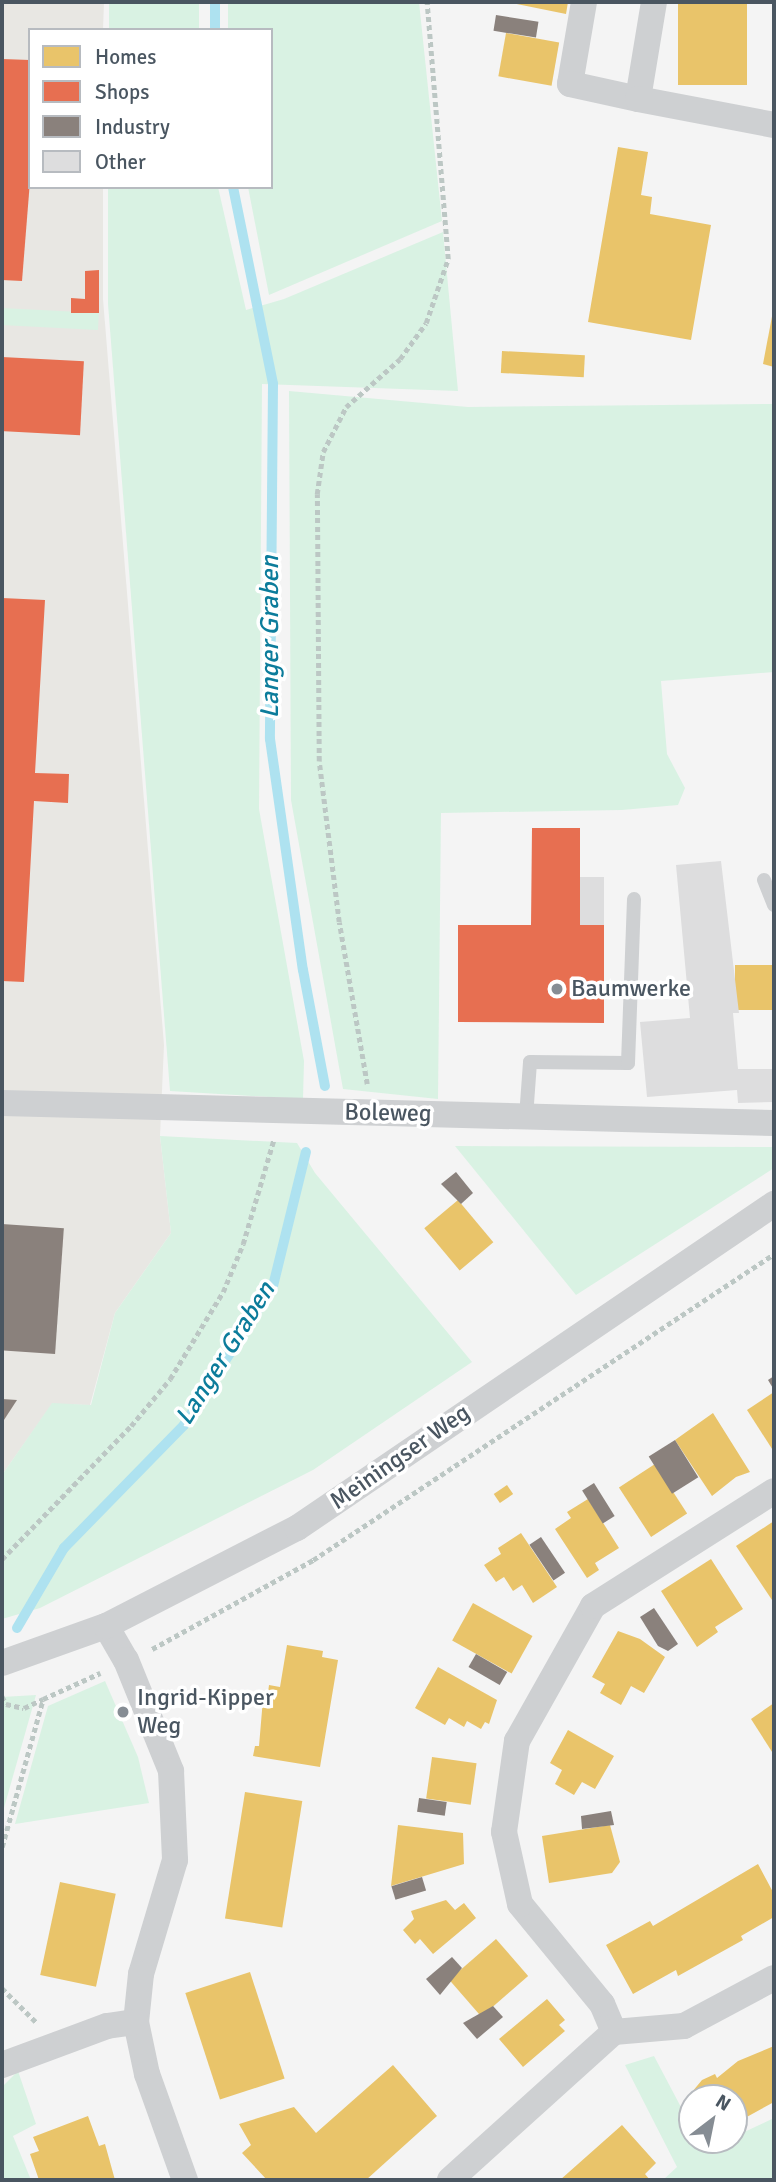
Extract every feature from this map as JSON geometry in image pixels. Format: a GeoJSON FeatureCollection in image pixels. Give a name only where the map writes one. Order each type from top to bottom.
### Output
{"type":"FeatureCollection","features":[{"type":"Feature","properties":{"kind":"street"},"geometry":{"type":"LineString","coordinates":[[584,2],[570,84],[774,125]]}},
{"type":"Feature","properties":{"kind":"street"},"geometry":{"type":"LineString","coordinates":[[638,99],[654,2]]}},
{"type":"Feature","properties":{"kind":"street","name":"Boleweg"},"geometry":{"type":"LineString","coordinates":[[2,1103],[774,1122]]}},
{"type":"Feature","properties":{"kind":"street","name":"Meiningser Weg"},"geometry":{"type":"LineString","coordinates":[[2,1663],[106,1626],[297,1528],[774,1204]]}},
{"type":"Feature","properties":{"kind":"street"},"geometry":{"type":"LineString","coordinates":[[614,2032],[602,2004],[520,1904],[504,1832],[517,1741],[593,1606],[774,1491]]}},
{"type":"Feature","properties":{"kind":"street"},"geometry":{"type":"LineString","coordinates":[[106,1626],[126,1660],[171,1771],[174,1860],[141,1974],[136,2022],[147,2074],[185,2180]]}},
{"type":"Feature","properties":{"kind":"street"},"geometry":{"type":"LineString","coordinates":[[450,2180],[614,2032],[684,2026],[774,1978]]}},
{"type":"Feature","properties":{"kind":"street"},"geometry":{"type":"LineString","coordinates":[[2,2065],[107,2026],[136,2022]]}},
{"type":"Feature","properties":{"kind":"lane"},"geometry":{"type":"LineString","coordinates":[[764,880],[774,905]]}},
{"type":"Feature","properties":{"kind":"lane"},"geometry":{"type":"LineString","coordinates":[[526,1117],[530,1062],[628,1063],[634,899]]}},
{"type":"Feature","properties":{"kind":"path"},"geometry":{"type":"LineString","coordinates":[[374,1113],[339,922],[318,761],[317,494],[323,452],[346,407],[400,359],[426,323],[448,259],[426,2]]}},
{"type":"Feature","properties":{"kind":"path"},"geometry":{"type":"LineString","coordinates":[[2,1559],[131,1426],[170,1379],[223,1292],[243,1244],[281,1111]]}},
{"type":"Feature","properties":{"kind":"path"},"geometry":{"type":"LineString","coordinates":[[2,1696],[6,1704],[24,1708],[172,1640],[313,1560],[774,1254]]}},
{"type":"Feature","properties":{"kind":"path"},"geometry":{"type":"LineString","coordinates":[[2,1847],[43,1699]]}},
{"type":"Feature","properties":{"kind":"path"},"geometry":{"type":"LineString","coordinates":[[2,1988],[36,2022],[53,2047]]}},
{"type":"Feature","properties":{"kind":"shaded area"},"geometry":{"type":"Polygon","coordinates":[[[2,2],[104,2],[103,28],[28,28],[28,189],[103,189],[103,299],[164,1045],[160,1136],[171,1233],[115,1313],[90,1405],[52,1404],[2,1475],[2,2]]]}},
{"type":"Feature","properties":{"kind":"green space"},"geometry":{"type":"Polygon","coordinates":[[[109,2],[199,2],[199,28],[109,28],[109,2]]]}},
{"type":"Feature","properties":{"kind":"green space"},"geometry":{"type":"Polygon","coordinates":[[[228,2],[419,2],[442,221],[269,295],[248,189],[273,189],[273,28],[228,28],[228,2]]]}},
{"type":"Feature","properties":{"kind":"green space"},"geometry":{"type":"Polygon","coordinates":[[[108,189],[218,189],[246,310],[284,299],[443,232],[458,391],[262,384],[259,809],[304,1061],[303,1099],[170,1091],[108,304],[108,189]]]}},
{"type":"Feature","properties":{"kind":"green space"},"geometry":{"type":"Polygon","coordinates":[[[2,308],[99,313],[98,330],[2,325],[2,308]]]}},
{"type":"Feature","properties":{"kind":"green space"},"geometry":{"type":"Polygon","coordinates":[[[289,391],[468,407],[774,404],[774,672],[661,681],[667,754],[685,788],[678,805],[622,810],[441,813],[438,1099],[343,1089],[291,800],[289,391]]]}},
{"type":"Feature","properties":{"kind":"green space"},"geometry":{"type":"Polygon","coordinates":[[[160,1136],[297,1143],[315,1173],[472,1362],[313,1470],[40,1608],[2,1619],[2,1475],[52,1403],[91,1405],[115,1313],[171,1233],[160,1136]]]}},
{"type":"Feature","properties":{"kind":"green space"},"geometry":{"type":"Polygon","coordinates":[[[455,1146],[774,1147],[774,1168],[576,1295],[455,1146]]]}},
{"type":"Feature","properties":{"kind":"green space"},"geometry":{"type":"Polygon","coordinates":[[[105,1681],[138,1757],[149,1803],[15,1824],[48,1706],[105,1681]]]}},
{"type":"Feature","properties":{"kind":"green space"},"geometry":{"type":"Polygon","coordinates":[[[36,1695],[2,1815],[2,1697],[36,1695]]]}},
{"type":"Feature","properties":{"kind":"green space"},"geometry":{"type":"Polygon","coordinates":[[[654,2056],[678,2101],[678,2154],[748,2154],[748,2130],[774,2118],[774,2180],[663,2180],[677,2167],[625,2065],[654,2056]]]}},
{"type":"Feature","properties":{"kind":"green space"},"geometry":{"type":"Polygon","coordinates":[[[18,2071],[36,2124],[13,2136],[31,2180],[2,2180],[2,2087],[18,2071]]]}},
{"type":"Feature","properties":{"kind":"building: Homes"},"geometry":{"type":"Polygon","coordinates":[[[507,2],[568,2],[566,14],[507,2]]]}},
{"type":"Feature","properties":{"kind":"building: Homes"},"geometry":{"type":"Polygon","coordinates":[[[678,2],[747,2],[747,85],[678,85],[678,2]]]}},
{"type":"Feature","properties":{"kind":"building: Homes"},"geometry":{"type":"Polygon","coordinates":[[[506,33],[559,42],[552,86],[498,76],[506,33]]]}},
{"type":"Feature","properties":{"kind":"building: Homes"},"geometry":{"type":"Polygon","coordinates":[[[618,147],[648,152],[641,195],[652,197],[650,214],[711,225],[691,340],[588,322],[618,147]]]}},
{"type":"Feature","properties":{"kind":"building: Homes"},"geometry":{"type":"Polygon","coordinates":[[[774,311],[774,367],[763,364],[774,311]]]}},
{"type":"Feature","properties":{"kind":"building: Homes"},"geometry":{"type":"Polygon","coordinates":[[[502,351],[585,355],[584,377],[501,373],[502,351]]]}},
{"type":"Feature","properties":{"kind":"building: Homes"},"geometry":{"type":"Polygon","coordinates":[[[735,965],[774,965],[774,1010],[735,1010],[735,965]]]}},
{"type":"Feature","properties":{"kind":"building: Homes"},"geometry":{"type":"Polygon","coordinates":[[[458,1200],[493,1242],[460,1270],[424,1228],[458,1200]]]}},
{"type":"Feature","properties":{"kind":"building: Homes"},"geometry":{"type":"Polygon","coordinates":[[[774,1392],[774,1452],[747,1410],[774,1392]]]}},
{"type":"Feature","properties":{"kind":"building: Homes"},"geometry":{"type":"Polygon","coordinates":[[[713,1413],[750,1472],[736,1477],[712,1496],[675,1440],[713,1413]]]}},
{"type":"Feature","properties":{"kind":"building: Homes"},"geometry":{"type":"Polygon","coordinates":[[[655,1464],[687,1513],[651,1537],[619,1487],[655,1464]]]}},
{"type":"Feature","properties":{"kind":"building: Homes"},"geometry":{"type":"Polygon","coordinates":[[[507,1485],[513,1494],[500,1503],[494,1494],[507,1485]]]}},
{"type":"Feature","properties":{"kind":"building: Homes"},"geometry":{"type":"Polygon","coordinates":[[[588,1499],[619,1548],[595,1563],[599,1570],[587,1578],[555,1529],[571,1518],[567,1512],[588,1499]]]}},
{"type":"Feature","properties":{"kind":"building: Homes"},"geometry":{"type":"Polygon","coordinates":[[[774,1521],[774,1599],[772,1600],[736,1546],[774,1521]]]}},
{"type":"Feature","properties":{"kind":"building: Homes"},"geometry":{"type":"Polygon","coordinates":[[[521,1533],[557,1587],[533,1603],[522,1585],[513,1591],[504,1577],[496,1582],[484,1565],[501,1554],[498,1548],[521,1533]]]}},
{"type":"Feature","properties":{"kind":"building: Homes"},"geometry":{"type":"Polygon","coordinates":[[[711,1559],[743,1609],[715,1627],[718,1632],[697,1647],[661,1591],[711,1559]]]}},
{"type":"Feature","properties":{"kind":"building: Homes"},"geometry":{"type":"Polygon","coordinates":[[[473,1603],[532,1636],[512,1674],[452,1641],[473,1603]]]}},
{"type":"Feature","properties":{"kind":"building: Homes"},"geometry":{"type":"Polygon","coordinates":[[[618,1631],[640,1639],[665,1657],[644,1693],[631,1686],[621,1705],[600,1693],[605,1684],[592,1677],[618,1631]]]}},
{"type":"Feature","properties":{"kind":"building: Homes"},"geometry":{"type":"Polygon","coordinates":[[[287,1645],[323,1651],[322,1657],[338,1660],[320,1767],[253,1756],[255,1746],[259,1746],[263,1699],[267,1700],[269,1685],[280,1687],[287,1645]]]}},
{"type":"Feature","properties":{"kind":"building: Homes"},"geometry":{"type":"Polygon","coordinates":[[[438,1667],[497,1700],[489,1724],[485,1722],[481,1729],[467,1721],[464,1727],[449,1718],[445,1725],[415,1708],[438,1667]]]}},
{"type":"Feature","properties":{"kind":"building: Homes"},"geometry":{"type":"Polygon","coordinates":[[[774,1703],[774,1755],[751,1719],[774,1703]]]}},
{"type":"Feature","properties":{"kind":"building: Homes"},"geometry":{"type":"Polygon","coordinates":[[[568,1730],[614,1756],[595,1789],[582,1782],[574,1795],[555,1784],[562,1770],[550,1763],[568,1730]]]}},
{"type":"Feature","properties":{"kind":"building: Homes"},"geometry":{"type":"Polygon","coordinates":[[[432,1757],[477,1763],[471,1805],[426,1799],[432,1757]]]}},
{"type":"Feature","properties":{"kind":"building: Homes"},"geometry":{"type":"Polygon","coordinates":[[[245,1792],[302,1801],[282,1927],[225,1918],[245,1792]]]}},
{"type":"Feature","properties":{"kind":"building: Homes"},"geometry":{"type":"Polygon","coordinates":[[[398,1825],[463,1833],[464,1864],[391,1886],[398,1825]]]}},
{"type":"Feature","properties":{"kind":"building: Homes"},"geometry":{"type":"Polygon","coordinates":[[[610,1825],[620,1862],[612,1873],[549,1883],[542,1836],[610,1825]]]}},
{"type":"Feature","properties":{"kind":"building: Homes"},"geometry":{"type":"Polygon","coordinates":[[[758,1864],[774,1894],[774,1917],[741,1936],[743,1940],[678,1976],[676,1970],[633,1994],[606,1945],[650,1921],[653,1926],[758,1864]]]}},
{"type":"Feature","properties":{"kind":"building: Homes"},"geometry":{"type":"Polygon","coordinates":[[[60,1882],[116,1894],[96,1987],[40,1975],[60,1882]]]}},
{"type":"Feature","properties":{"kind":"building: Homes"},"geometry":{"type":"Polygon","coordinates":[[[446,1900],[455,1910],[464,1903],[476,1918],[433,1954],[420,1939],[415,1944],[403,1930],[414,1919],[411,1911],[446,1900]]]}},
{"type":"Feature","properties":{"kind":"building: Homes"},"geometry":{"type":"Polygon","coordinates":[[[496,1939],[528,1976],[481,2017],[449,1980],[496,1939]]]}},
{"type":"Feature","properties":{"kind":"building: Homes"},"geometry":{"type":"Polygon","coordinates":[[[250,1972],[285,2079],[220,2100],[185,1993],[250,1972]]]}},
{"type":"Feature","properties":{"kind":"building: Homes"},"geometry":{"type":"Polygon","coordinates":[[[547,1999],[565,2020],[559,2025],[565,2031],[523,2067],[499,2039],[547,1999]]]}},
{"type":"Feature","properties":{"kind":"building: Homes"},"geometry":{"type":"Polygon","coordinates":[[[774,2046],[774,2102],[748,2116],[748,2084],[699,2084],[715,2074],[717,2078],[738,2061],[774,2046]]]}},
{"type":"Feature","properties":{"kind":"building: Homes"},"geometry":{"type":"Polygon","coordinates":[[[393,2065],[437,2116],[366,2180],[267,2180],[242,2153],[251,2145],[239,2124],[294,2107],[316,2133],[393,2065]]]}},
{"type":"Feature","properties":{"kind":"building: Homes"},"geometry":{"type":"Polygon","coordinates":[[[88,2116],[99,2146],[105,2144],[115,2180],[39,2180],[30,2154],[39,2151],[33,2137],[88,2116]]]}},
{"type":"Feature","properties":{"kind":"building: Homes"},"geometry":{"type":"Polygon","coordinates":[[[622,2125],[656,2163],[645,2174],[650,2180],[560,2180],[622,2125]]]}},
{"type":"Feature","properties":{"kind":"building: Shops"},"geometry":{"type":"Polygon","coordinates":[[[2,59],[28,60],[29,189],[22,281],[2,280],[2,59]]]}},
{"type":"Feature","properties":{"kind":"building: Shops"},"geometry":{"type":"Polygon","coordinates":[[[99,270],[99,313],[71,313],[71,298],[85,299],[85,271],[99,270]]]}},
{"type":"Feature","properties":{"kind":"building: Shops"},"geometry":{"type":"Polygon","coordinates":[[[2,357],[84,361],[80,435],[2,431],[2,357]]]}},
{"type":"Feature","properties":{"kind":"building: Shops"},"geometry":{"type":"Polygon","coordinates":[[[2,598],[45,600],[35,773],[69,774],[68,803],[34,801],[24,982],[2,981],[2,598]]]}},
{"type":"Feature","properties":{"kind":"building: Shops"},"geometry":{"type":"Polygon","coordinates":[[[532,828],[580,828],[580,925],[604,925],[604,1023],[458,1022],[458,925],[531,925],[532,828]]]}},
{"type":"Feature","properties":{"kind":"building: Industry"},"geometry":{"type":"Polygon","coordinates":[[[496,15],[538,22],[536,38],[493,31],[496,15]]]}},
{"type":"Feature","properties":{"kind":"building: Industry"},"geometry":{"type":"Polygon","coordinates":[[[456,1172],[473,1193],[461,1204],[441,1184],[456,1172]]]}},
{"type":"Feature","properties":{"kind":"building: Industry"},"geometry":{"type":"Polygon","coordinates":[[[2,1224],[64,1228],[55,1354],[2,1350],[2,1224]]]}},
{"type":"Feature","properties":{"kind":"building: Industry"},"geometry":{"type":"Polygon","coordinates":[[[774,1376],[774,1390],[768,1380],[774,1376]]]}},
{"type":"Feature","properties":{"kind":"building: Industry"},"geometry":{"type":"Polygon","coordinates":[[[2,1399],[17,1400],[2,1423],[2,1399]]]}},
{"type":"Feature","properties":{"kind":"building: Industry"},"geometry":{"type":"Polygon","coordinates":[[[675,1440],[698,1477],[672,1494],[649,1456],[675,1440]]]}},
{"type":"Feature","properties":{"kind":"building: Industry"},"geometry":{"type":"Polygon","coordinates":[[[594,1483],[615,1516],[603,1523],[582,1490],[594,1483]]]}},
{"type":"Feature","properties":{"kind":"building: Industry"},"geometry":{"type":"Polygon","coordinates":[[[541,1537],[565,1573],[553,1580],[529,1545],[541,1537]]]}},
{"type":"Feature","properties":{"kind":"building: Industry"},"geometry":{"type":"Polygon","coordinates":[[[654,1608],[678,1644],[668,1651],[658,1646],[640,1617],[654,1608]]]}},
{"type":"Feature","properties":{"kind":"building: Industry"},"geometry":{"type":"Polygon","coordinates":[[[476,1654],[507,1672],[500,1685],[469,1667],[476,1654]]]}},
{"type":"Feature","properties":{"kind":"building: Industry"},"geometry":{"type":"Polygon","coordinates":[[[419,1798],[447,1802],[445,1816],[417,1812],[419,1798]]]}},
{"type":"Feature","properties":{"kind":"building: Industry"},"geometry":{"type":"Polygon","coordinates":[[[611,1811],[614,1825],[582,1829],[581,1816],[611,1811]]]}},
{"type":"Feature","properties":{"kind":"building: Industry"},"geometry":{"type":"Polygon","coordinates":[[[422,1877],[426,1890],[395,1900],[391,1886],[422,1877]]]}},
{"type":"Feature","properties":{"kind":"building: Industry"},"geometry":{"type":"Polygon","coordinates":[[[452,1957],[462,1968],[440,1995],[426,1979],[452,1957]]]}},
{"type":"Feature","properties":{"kind":"building: Industry"},"geometry":{"type":"Polygon","coordinates":[[[493,2006],[503,2017],[477,2039],[463,2023],[493,2006]]]}},
{"type":"Feature","properties":{"kind":"building: Other"},"geometry":{"type":"Polygon","coordinates":[[[721,861],[739,1013],[733,1013],[738,1069],[774,1069],[774,1102],[738,1103],[737,1090],[647,1097],[640,1022],[690,1018],[676,865],[721,861]]]}},
{"type":"Feature","properties":{"kind":"building: Other"},"geometry":{"type":"Polygon","coordinates":[[[580,877],[604,877],[604,925],[580,925],[580,877]]]}},
{"type":"Feature","properties":{"kind":"waterway","name":"Langer Graben"},"geometry":{"type":"LineString","coordinates":[[215,2],[215,28]]}},
{"type":"Feature","properties":{"kind":"waterway","name":"Langer Graben"},"geometry":{"type":"LineString","coordinates":[[233,189],[273,384],[270,739],[303,970],[325,1086]]}},
{"type":"Feature","properties":{"kind":"waterway","name":"Langer Graben"},"geometry":{"type":"LineString","coordinates":[[17,1628],[64,1548],[184,1425],[273,1286],[306,1152]]}},
{"type":"Feature","properties":{"kind":"place","name":"Baumwerke"},"geometry":{"type":"Point","coordinates":[557,989]}},
{"type":"Feature","properties":{"kind":"place","name":"Ingrid-Kipper Weg"},"geometry":{"type":"Point","coordinates":[123,1712]}}]}
